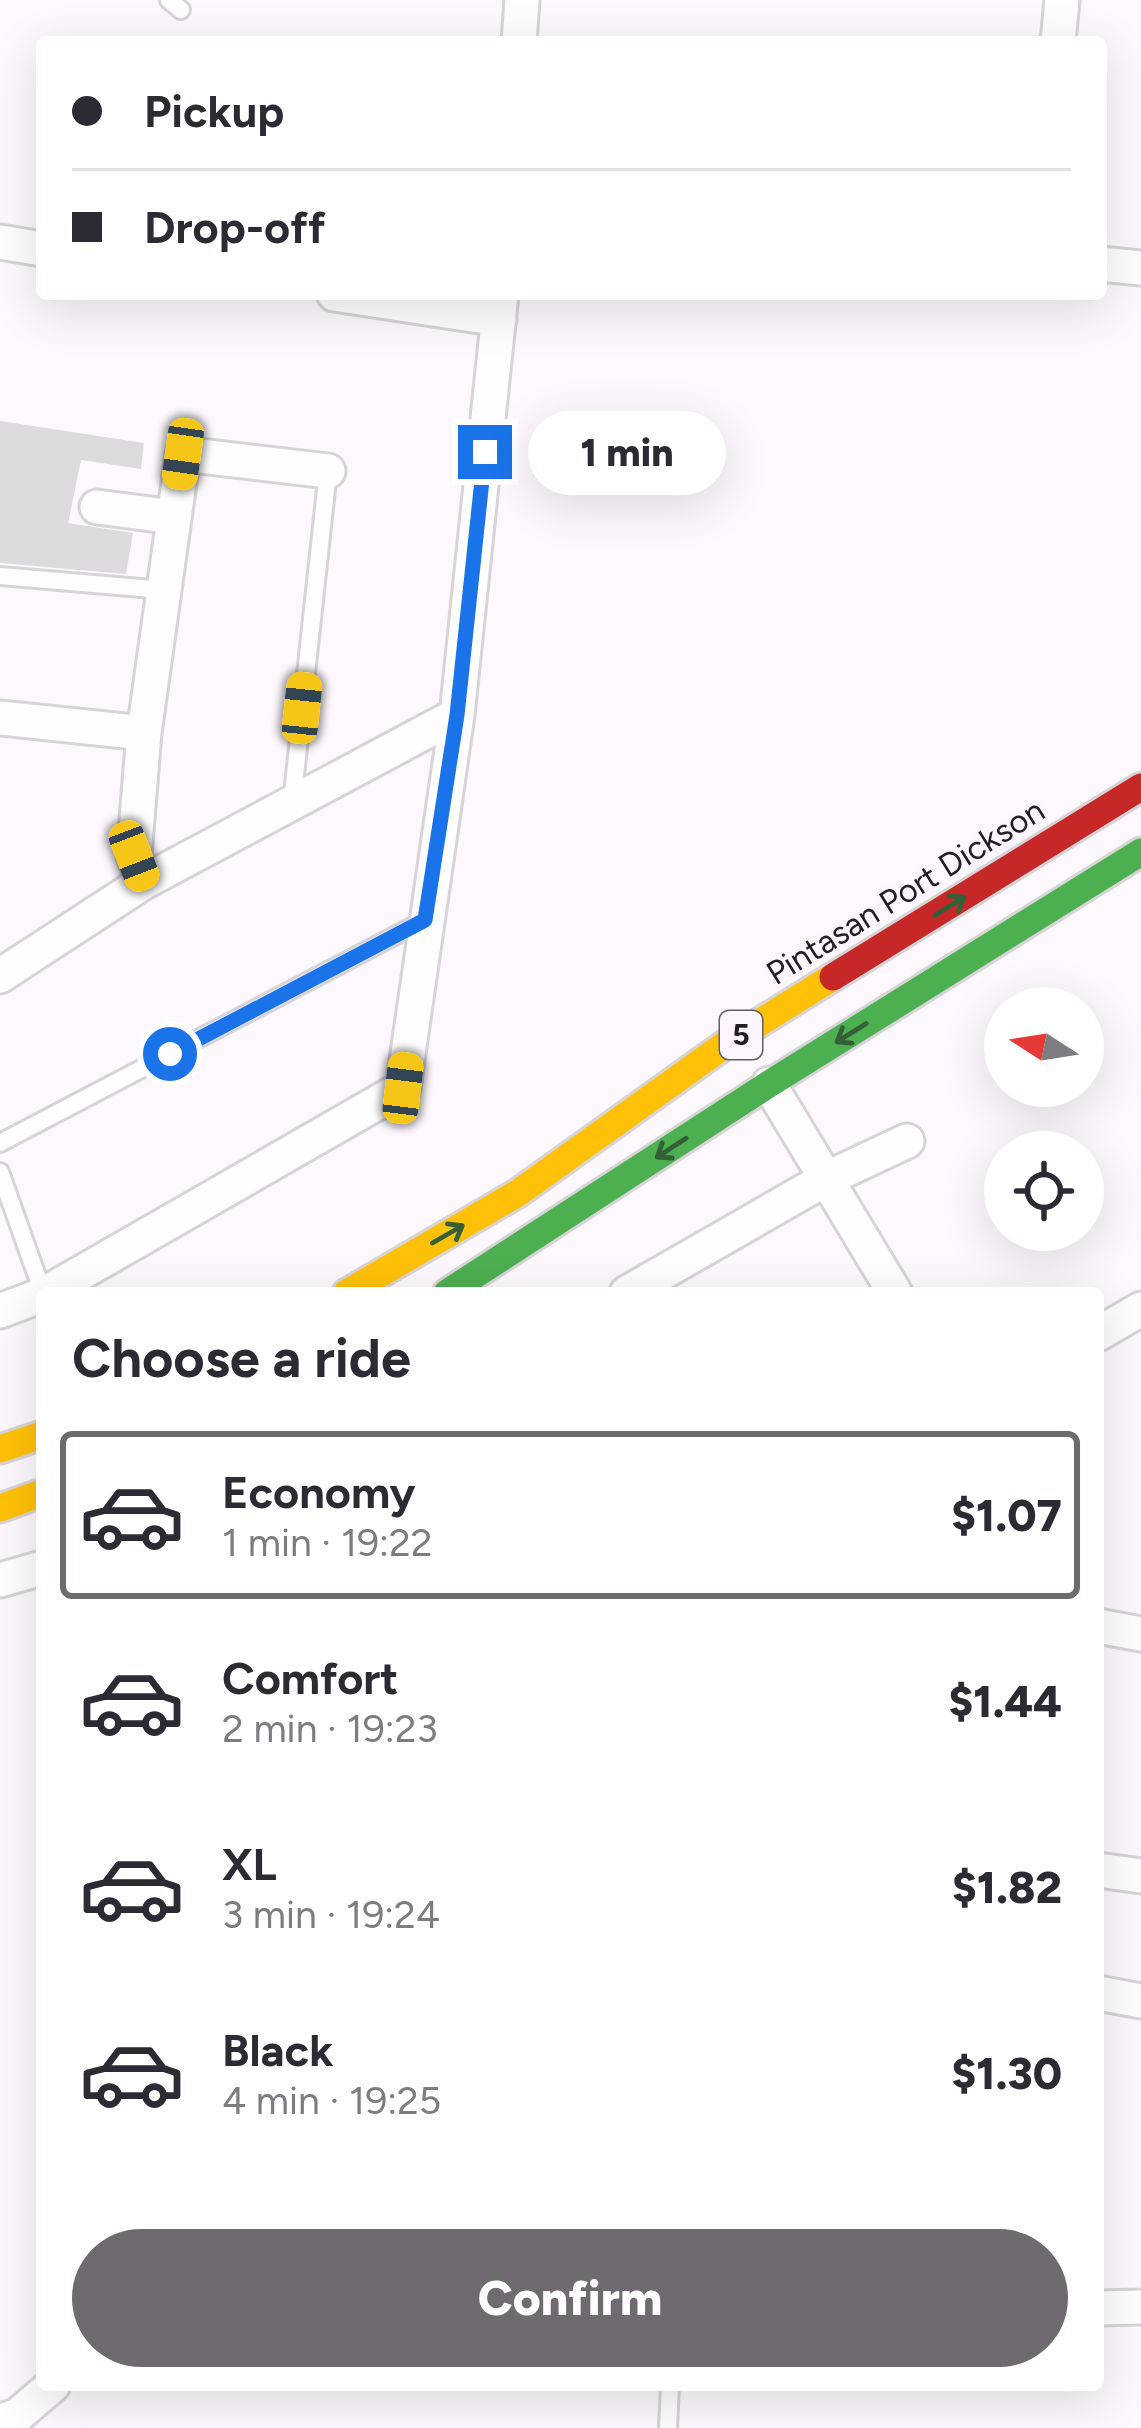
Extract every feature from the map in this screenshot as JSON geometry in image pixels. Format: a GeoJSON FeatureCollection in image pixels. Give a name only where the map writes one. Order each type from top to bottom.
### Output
{"type":"FeatureCollection","features":[{"type":"Feature","properties":{"kind":"highway","name":"Pintasan Port Dickson"},"geometry":{"type":"LineString","coordinates":[[357,1287],[518,1193],[733,1040],[1141,787]]}},
{"type":"Feature","properties":{"kind":"highway","name":"5"},"geometry":{"type":"LineString","coordinates":[[455,1287],[768,1062],[1141,852]]}},
{"type":"Feature","properties":{"kind":"highway"},"geometry":{"type":"LineString","coordinates":[[518,1193],[599,1158],[723,1078],[768,1062],[901,938]]}},
{"type":"Feature","properties":{"kind":"highway"},"geometry":{"type":"LineString","coordinates":[[0,1449],[36,1437]]}},
{"type":"Feature","properties":{"kind":"highway"},"geometry":{"type":"LineString","coordinates":[[0,1508],[36,1494]]}},
{"type":"Feature","properties":{"kind":"street"},"geometry":{"type":"LineString","coordinates":[[519,36],[522,0]]}},
{"type":"Feature","properties":{"kind":"street"},"geometry":{"type":"LineString","coordinates":[[1059,36],[1063,0]]}},
{"type":"Feature","properties":{"kind":"street"},"geometry":{"type":"LineString","coordinates":[[0,242],[36,248]]}},
{"type":"Feature","properties":{"kind":"street"},"geometry":{"type":"LineString","coordinates":[[1107,265],[1141,268]]}},
{"type":"Feature","properties":{"kind":"street"},"geometry":{"type":"LineString","coordinates":[[56,1287],[403,1088],[457,715],[500,307],[411,300]]}},
{"type":"Feature","properties":{"kind":"street"},"geometry":{"type":"LineString","coordinates":[[144,882],[134,856],[144,733],[183,454],[328,471]]}},
{"type":"Feature","properties":{"kind":"street"},"geometry":{"type":"LineString","coordinates":[[97,507],[174,517]]}},
{"type":"Feature","properties":{"kind":"street"},"geometry":{"type":"LineString","coordinates":[[0,976],[144,882],[457,715]]}},
{"type":"Feature","properties":{"kind":"street"},"geometry":{"type":"LineString","coordinates":[[0,718],[144,733]]}},
{"type":"Feature","properties":{"kind":"street"},"geometry":{"type":"LineString","coordinates":[[768,1062],[824,1180],[891,1287]]}},
{"type":"Feature","properties":{"kind":"street"},"geometry":{"type":"LineString","coordinates":[[637,1287],[824,1180],[907,1141]]}},
{"type":"Feature","properties":{"kind":"street"},"geometry":{"type":"LineString","coordinates":[[0,1311],[36,1297]]}},
{"type":"Feature","properties":{"kind":"street"},"geometry":{"type":"LineString","coordinates":[[1104,1331],[1141,1309]]}},
{"type":"Feature","properties":{"kind":"street"},"geometry":{"type":"LineString","coordinates":[[0,1580],[36,1570]]}},
{"type":"Feature","properties":{"kind":"street"},"geometry":{"type":"LineString","coordinates":[[1104,1627],[1141,1634]]}},
{"type":"Feature","properties":{"kind":"street"},"geometry":{"type":"LineString","coordinates":[[1104,1871],[1141,1876]]}},
{"type":"Feature","properties":{"kind":"street"},"geometry":{"type":"LineString","coordinates":[[1104,1994],[1141,2001]]}},
{"type":"Feature","properties":{"kind":"street"},"geometry":{"type":"LineString","coordinates":[[1104,2308],[1141,2307]]}},
{"type":"Feature","properties":{"kind":"street"},"geometry":{"type":"LineString","coordinates":[[0,2422],[18,2415],[46,2391]]}},
{"type":"Feature","properties":{"kind":"lane"},"geometry":{"type":"LineString","coordinates":[[292,803],[328,471]]}},
{"type":"Feature","properties":{"kind":"lane"},"geometry":{"type":"LineString","coordinates":[[0,575],[164,590]]}},
{"type":"Feature","properties":{"kind":"lane"},"geometry":{"type":"LineString","coordinates":[[0,1143],[425,920]]}},
{"type":"Feature","properties":{"kind":"lane"},"geometry":{"type":"LineString","coordinates":[[0,1172],[41,1287]]}},
{"type":"Feature","properties":{"kind":"lane"},"geometry":{"type":"LineString","coordinates":[[668,2428],[670,2391]]}},
{"type":"Feature","properties":{"kind":"building"},"geometry":{"type":"Polygon","coordinates":[[[0,421],[144,443],[141,469],[81,460],[68,523],[133,533],[126,574],[0,563],[0,421]]]}},
{"type":"Feature","properties":{"kind":"traffic: fast"},"geometry":{"type":"LineString","coordinates":[[456,1287],[769,1084],[1141,852]]}},
{"type":"Feature","properties":{"kind":"traffic: slow"},"geometry":{"type":"LineString","coordinates":[[357,1287],[518,1193],[733,1039],[833,977]]}},
{"type":"Feature","properties":{"kind":"traffic: slow"},"geometry":{"type":"LineString","coordinates":[[0,1449],[36,1437]]}},
{"type":"Feature","properties":{"kind":"traffic: slow"},"geometry":{"type":"LineString","coordinates":[[0,1508],[36,1495]]}},
{"type":"Feature","properties":{"kind":"traffic: jam"},"geometry":{"type":"LineString","coordinates":[[833,977],[1141,787]]}},
{"type":"Feature","properties":{"kind":"route"},"geometry":{"type":"LineString","coordinates":[[170,1054],[425,920],[457,715],[485,452]]}}]}
